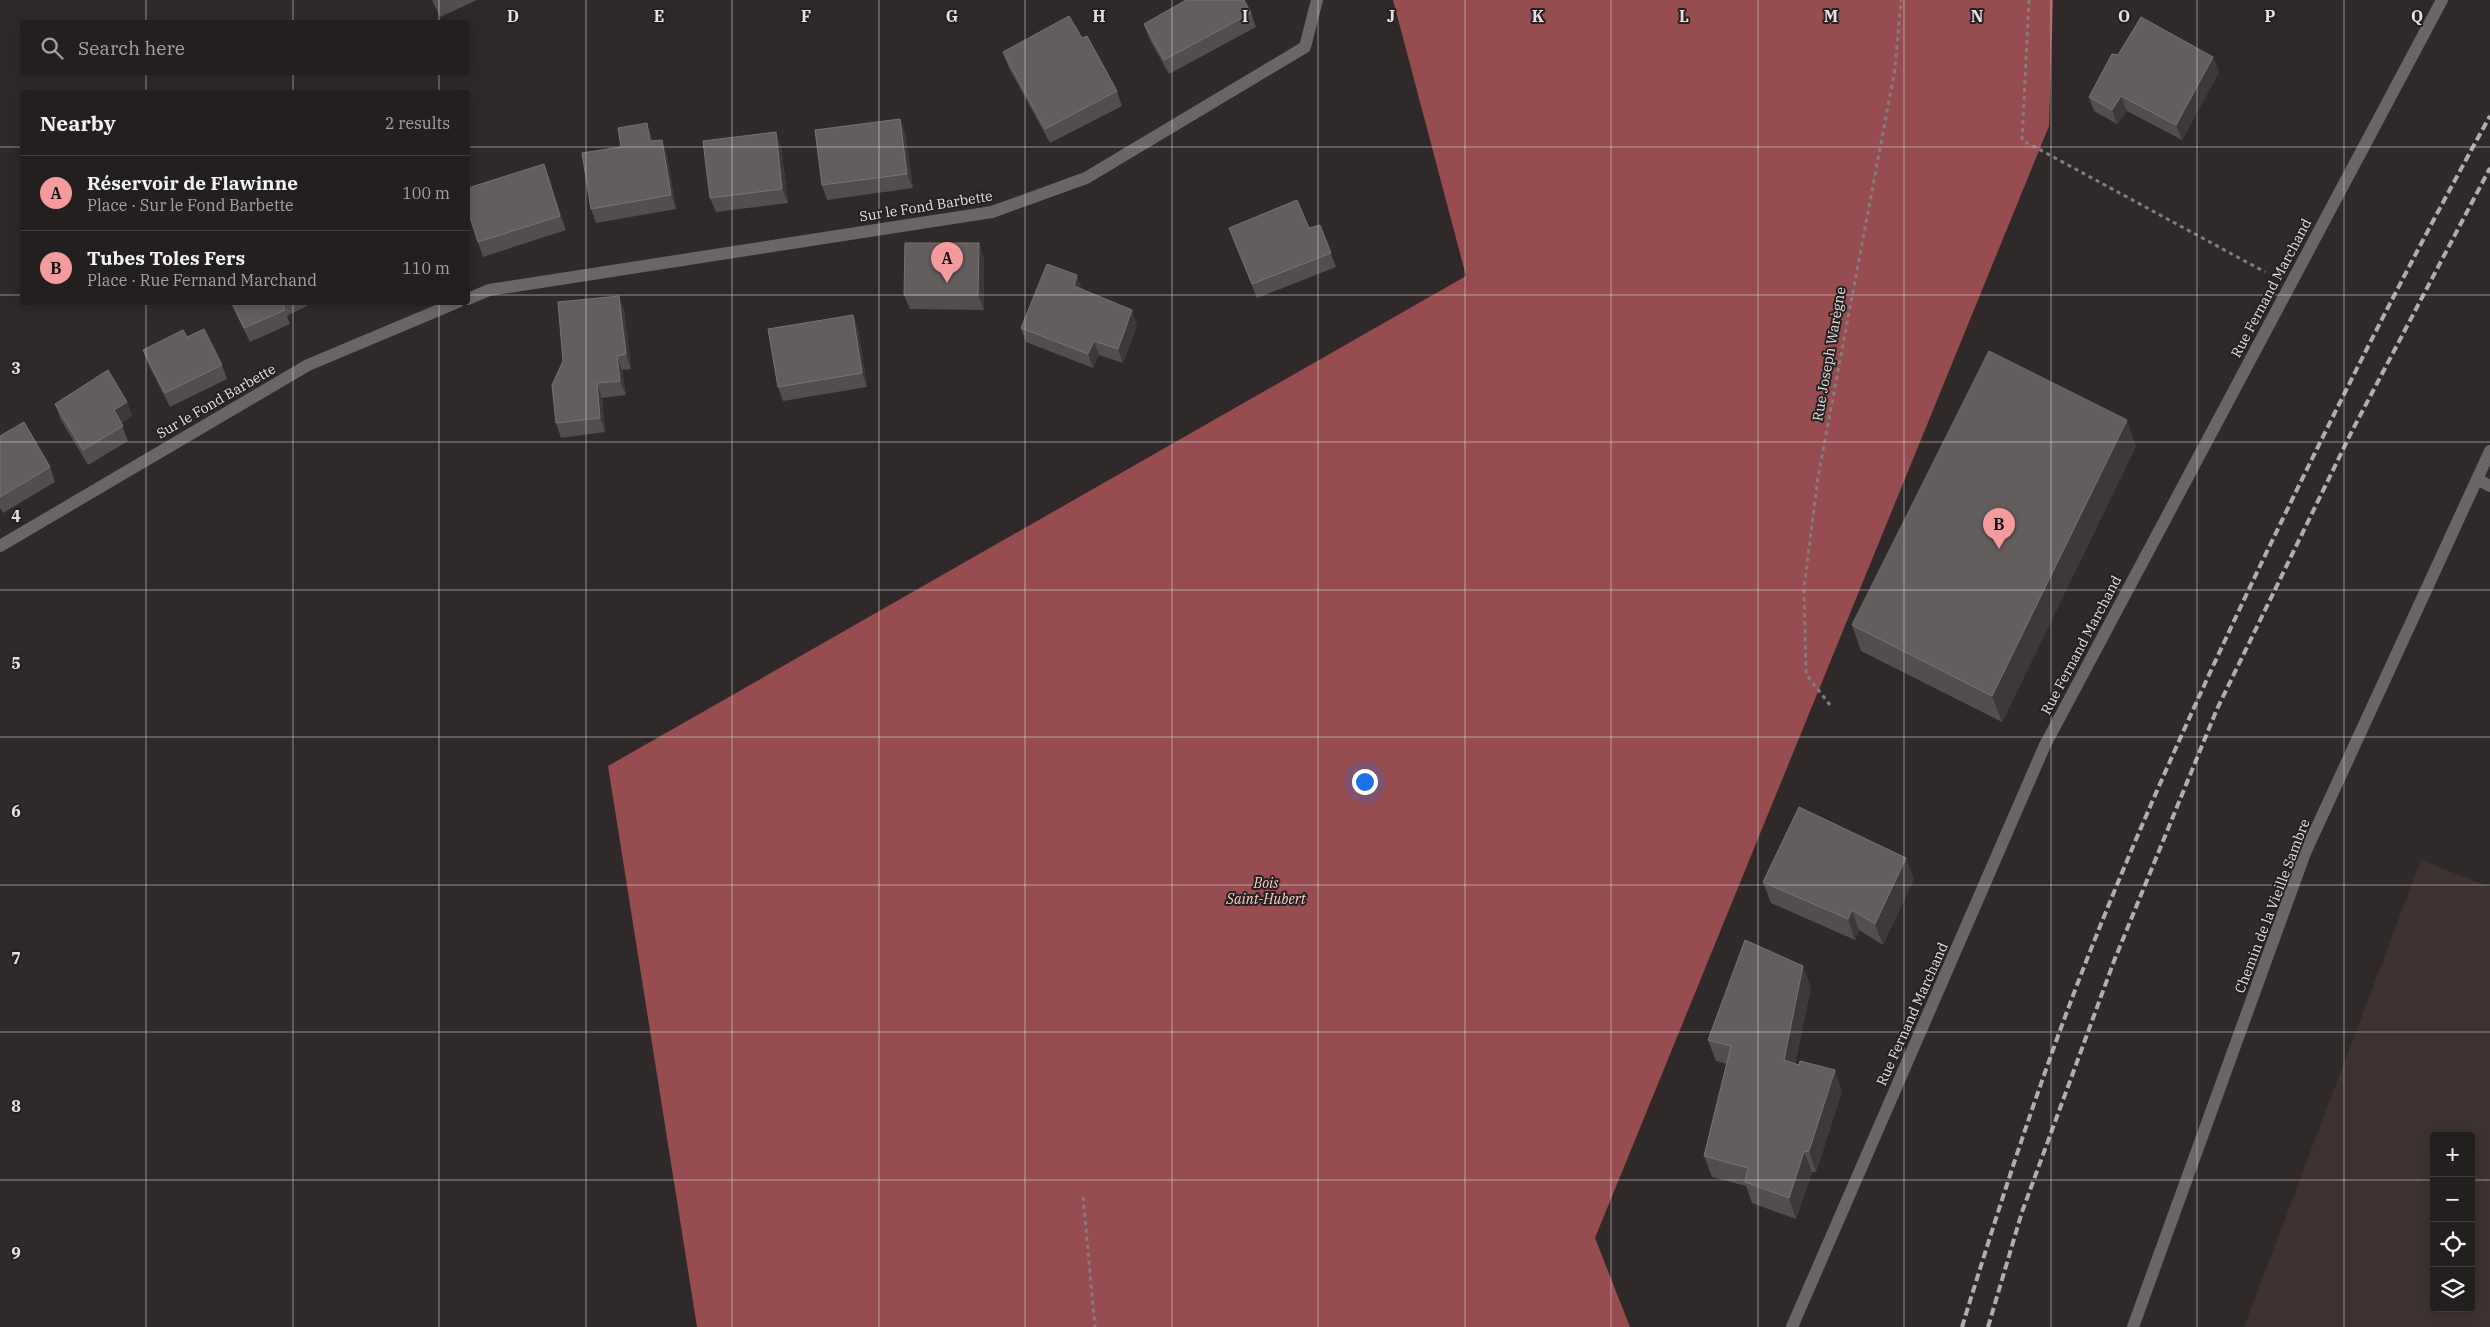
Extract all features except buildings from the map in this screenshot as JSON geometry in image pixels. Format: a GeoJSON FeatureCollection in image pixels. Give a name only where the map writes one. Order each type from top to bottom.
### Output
{"type":"FeatureCollection","features":[{"type":"Feature","properties":{"kind":"street","name":"Sur le Fond Barbette"},"geometry":{"type":"LineString","coordinates":[[470,297],[489,290],[992,212],[1086,178],[1305,47],[1317,0]]}},
{"type":"Feature","properties":{"kind":"street","name":"Rue Fernand Marchand"},"geometry":{"type":"LineString","coordinates":[[1792,1327],[2045,745],[2442,0]]}},
{"type":"Feature","properties":{"kind":"street","name":"Sur le Fond Barbette"},"geometry":{"type":"LineString","coordinates":[[0,546],[308,365],[451,305]]}},
{"type":"Feature","properties":{"kind":"street","name":"Chemin de la Vieille Sambre"},"geometry":{"type":"LineString","coordinates":[[2133,1327],[2305,852],[2490,451]]}},
{"type":"Feature","properties":{"kind":"street"},"geometry":{"type":"LineString","coordinates":[[2477,479],[2490,486]]}},
{"type":"Feature","properties":{"kind":"path","name":"Rue Joseph Warègne"},"geometry":{"type":"LineString","coordinates":[[1830,705],[1806,674],[1804,588],[1818,477],[1895,69],[1901,0]]}},
{"type":"Feature","properties":{"kind":"path"},"geometry":{"type":"LineString","coordinates":[[2029,0],[2022,140],[2290,286]]}},
{"type":"Feature","properties":{"kind":"path"},"geometry":{"type":"LineString","coordinates":[[1083,1197],[1095,1327]]}},
{"type":"Feature","properties":{"kind":"shaded area"},"geometry":{"type":"Polygon","coordinates":[[[2421,860],[2490,887],[2490,1327],[2244,1327],[2421,860]]]}},
{"type":"Feature","properties":{"kind":"green space","name":"Bois Saint-Hubert"},"geometry":{"type":"Polygon","coordinates":[[[1393,0],[2053,0],[2049,126],[1595,1238],[1630,1327],[697,1327],[608,766],[1466,276],[1393,0]]]}},
{"type":"Feature","properties":{"kind":"railway"},"geometry":{"type":"LineString","coordinates":[[1962,1327],[2039,1090],[2091,949],[2151,804],[2238,613],[2315,452],[2400,283],[2490,116]]}},
{"type":"Feature","properties":{"kind":"railway"},"geometry":{"type":"LineString","coordinates":[[1988,1327],[2022,1212],[2114,961],[2217,709],[2352,431],[2490,168]]}},
{"type":"Feature","properties":{"kind":"place","name":"Réservoir de Flawinne"},"geometry":{"type":"Point","coordinates":[947,283]}},
{"type":"Feature","properties":{"kind":"place","name":"Tubes Toles Fers"},"geometry":{"type":"Point","coordinates":[1999,549]}}]}
